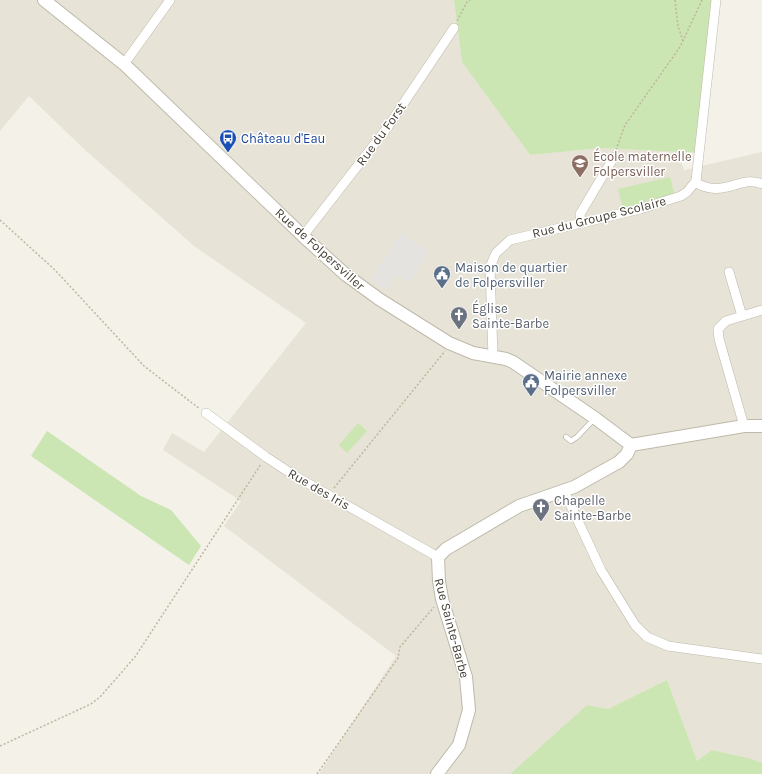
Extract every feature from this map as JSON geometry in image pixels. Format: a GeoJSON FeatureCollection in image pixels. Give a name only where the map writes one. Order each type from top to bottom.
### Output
{"type":"FeatureCollection","features":[{"type":"Feature","properties":{"kind":"street","name":"Rue de Folpersviller"},"geometry":{"type":"LineString","coordinates":[[44,0],[124,64],[303,236],[358,284],[451,344],[473,353],[506,359],[513,362],[595,418],[631,445]]}},
{"type":"Feature","properties":{"kind":"street"},"geometry":{"type":"LineString","coordinates":[[124,64],[170,0]]}},
{"type":"Feature","properties":{"kind":"street"},"geometry":{"type":"LineString","coordinates":[[716,0],[695,182],[712,190],[751,182],[762,184]]}},
{"type":"Feature","properties":{"kind":"street","name":"Rue du Forst"},"geometry":{"type":"LineString","coordinates":[[303,236],[387,128],[454,28]]}},
{"type":"Feature","properties":{"kind":"street"},"geometry":{"type":"LineString","coordinates":[[581,223],[580,214],[614,157]]}},
{"type":"Feature","properties":{"kind":"street","name":"Rue du Groupe Scolaire"},"geometry":{"type":"LineString","coordinates":[[492,357],[490,267],[496,252],[510,240],[640,209],[681,196],[687,192],[695,182]]}},
{"type":"Feature","properties":{"kind":"street"},"geometry":{"type":"LineString","coordinates":[[729,272],[742,316]]}},
{"type":"Feature","properties":{"kind":"street"},"geometry":{"type":"LineString","coordinates":[[744,426],[718,335],[718,329],[721,324],[762,310]]}},
{"type":"Feature","properties":{"kind":"street","name":"Rue des Iris"},"geometry":{"type":"LineString","coordinates":[[206,413],[266,457],[328,496],[425,548],[438,557]]}},
{"type":"Feature","properties":{"kind":"street"},"geometry":{"type":"LineString","coordinates":[[438,557],[446,549],[505,513],[519,506],[564,490],[619,462],[627,454],[631,445],[744,426],[762,426]]}},
{"type":"Feature","properties":{"kind":"street"},"geometry":{"type":"LineString","coordinates":[[564,490],[602,570],[635,625],[647,637],[668,646],[762,659]]}},
{"type":"Feature","properties":{"kind":"street","name":"Rue Sainte-Barbe"},"geometry":{"type":"LineString","coordinates":[[437,774],[459,745],[469,710],[466,677],[443,603],[437,572],[438,557]]}},
{"type":"Feature","properties":{"kind":"lane"},"geometry":{"type":"LineString","coordinates":[[566,437],[571,441],[577,438],[595,418]]}},
{"type":"Feature","properties":{"kind":"path"},"geometry":{"type":"LineString","coordinates":[[454,28],[467,2],[470,0]]}},
{"type":"Feature","properties":{"kind":"path"},"geometry":{"type":"LineString","coordinates":[[674,0],[683,41]]}},
{"type":"Feature","properties":{"kind":"path"},"geometry":{"type":"LineString","coordinates":[[614,157],[625,125],[683,41],[702,0]]}},
{"type":"Feature","properties":{"kind":"path"},"geometry":{"type":"LineString","coordinates":[[0,220],[55,270],[144,366],[206,413]]}},
{"type":"Feature","properties":{"kind":"path"},"geometry":{"type":"LineString","coordinates":[[328,496],[451,344]]}},
{"type":"Feature","properties":{"kind":"path"},"geometry":{"type":"LineString","coordinates":[[0,746],[91,704],[100,697],[135,657],[266,457]]}},
{"type":"Feature","properties":{"kind":"path"},"geometry":{"type":"LineString","coordinates":[[317,774],[398,658],[400,647],[427,617],[433,607],[443,603]]}},
{"type":"Feature","properties":{"kind":"shaded area"},"geometry":{"type":"Polygon","coordinates":[[[0,0],[454,0],[462,62],[530,155],[601,148],[678,152],[684,170],[762,152],[762,763],[748,758],[713,750],[697,761],[667,680],[608,709],[587,705],[510,774],[319,774],[396,656],[224,526],[241,501],[163,450],[172,433],[204,452],[306,323],[194,246],[83,148],[29,96],[0,131],[0,0]]]}},
{"type":"Feature","properties":{"kind":"shaded area"},"geometry":{"type":"Polygon","coordinates":[[[401,233],[429,252],[409,283],[397,275],[386,291],[370,280],[401,233]]]}},
{"type":"Feature","properties":{"kind":"green space"},"geometry":{"type":"Polygon","coordinates":[[[454,0],[715,0],[699,153],[601,148],[530,155],[462,62],[454,0]]]}},
{"type":"Feature","properties":{"kind":"green space"},"geometry":{"type":"Polygon","coordinates":[[[670,177],[675,196],[623,209],[618,189],[670,177]]]}},
{"type":"Feature","properties":{"kind":"green space"},"geometry":{"type":"Polygon","coordinates":[[[358,423],[367,431],[347,453],[339,445],[358,423]]]}},
{"type":"Feature","properties":{"kind":"green space"},"geometry":{"type":"Polygon","coordinates":[[[47,431],[141,496],[171,510],[201,546],[189,565],[31,456],[47,431]]]}},
{"type":"Feature","properties":{"kind":"green space"},"geometry":{"type":"Polygon","coordinates":[[[667,680],[697,761],[712,750],[748,758],[762,763],[762,774],[510,774],[587,705],[608,709],[667,680]]]}},
{"type":"Feature","properties":{"kind":"place","name":"Château d'Eau"},"geometry":{"type":"Point","coordinates":[228,153]}},
{"type":"Feature","properties":{"kind":"place","name":"École maternelle Folpersviller"},"geometry":{"type":"Point","coordinates":[580,178]}},
{"type":"Feature","properties":{"kind":"place","name":"Maison de quartier de Folpersviller"},"geometry":{"type":"Point","coordinates":[442,289]}},
{"type":"Feature","properties":{"kind":"place","name":"Église Sainte-Barbe"},"geometry":{"type":"Point","coordinates":[459,330]}},
{"type":"Feature","properties":{"kind":"place","name":"Mairie annexe Folpersviller"},"geometry":{"type":"Point","coordinates":[531,397]}},
{"type":"Feature","properties":{"kind":"place","name":"Chapelle Sainte-Barbe"},"geometry":{"type":"Point","coordinates":[541,522]}}]}
